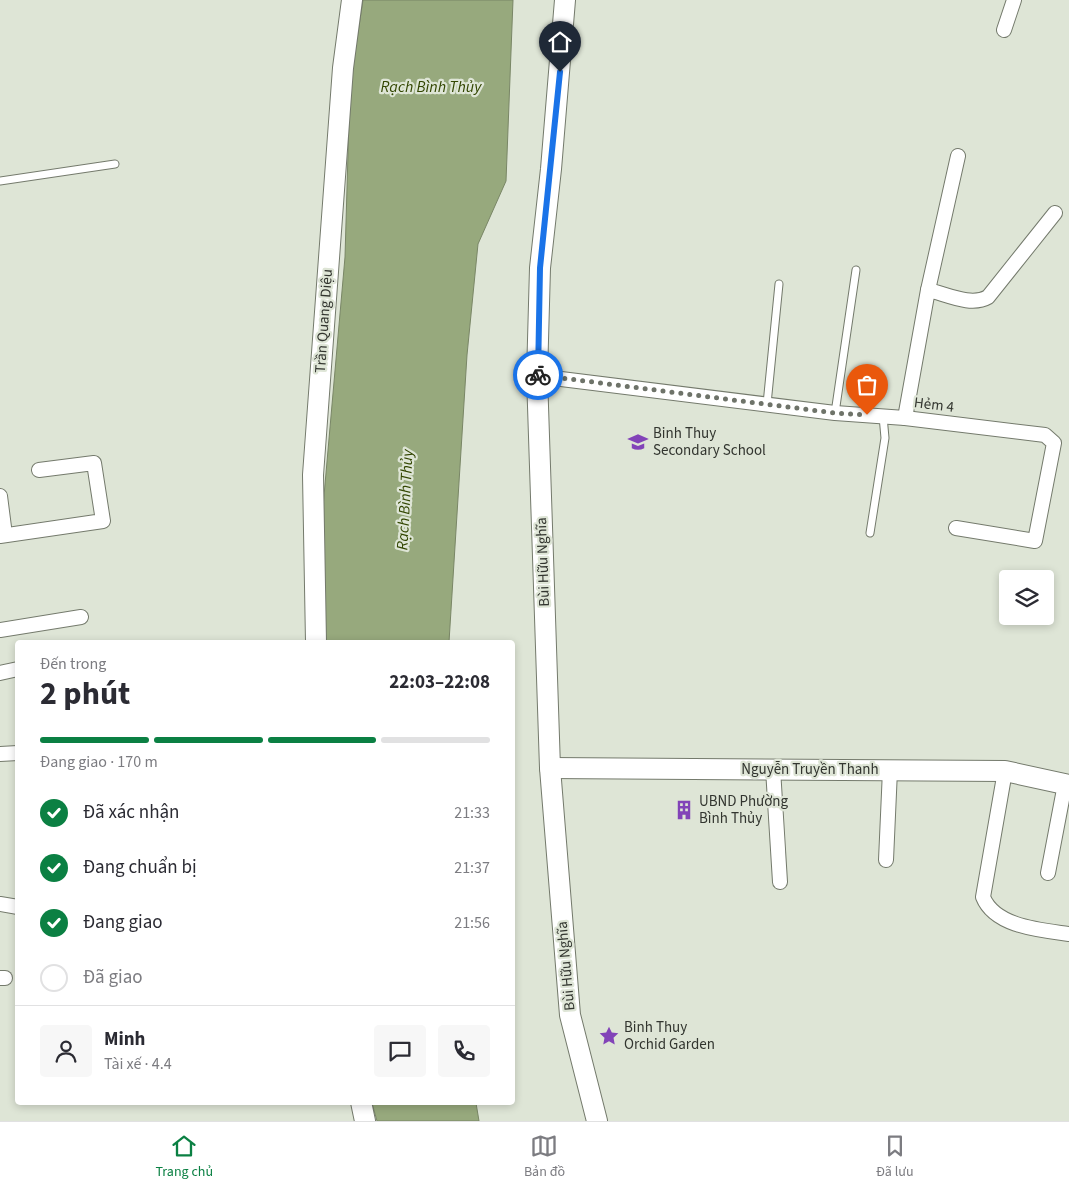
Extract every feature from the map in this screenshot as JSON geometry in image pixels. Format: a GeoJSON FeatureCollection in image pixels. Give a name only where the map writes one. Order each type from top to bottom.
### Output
{"type":"FeatureCollection","features":[{"type":"Feature","properties":{"kind":"street","name":"Trần Quang Diệu"},"geometry":{"type":"LineString","coordinates":[[316,640],[313,475],[343,68],[352,0]]}},
{"type":"Feature","properties":{"kind":"street","name":"Bùi Hữu Nghĩa"},"geometry":{"type":"LineString","coordinates":[[564,0],[551,169],[540,268],[538,376],[550,768],[570,1015],[597,1121]]}},
{"type":"Feature","properties":{"kind":"street"},"geometry":{"type":"LineString","coordinates":[[1004,30],[1014,0]]}},
{"type":"Feature","properties":{"kind":"street"},"geometry":{"type":"LineString","coordinates":[[905,418],[928,290],[958,156]]}},
{"type":"Feature","properties":{"kind":"street"},"geometry":{"type":"LineString","coordinates":[[928,290],[972,301],[980,301],[988,297],[1055,213]]}},
{"type":"Feature","properties":{"kind":"street","name":"Hẻm 4"},"geometry":{"type":"LineString","coordinates":[[538,376],[835,413],[905,418],[1045,435],[1054,443],[1035,541],[956,528]]}},
{"type":"Feature","properties":{"kind":"street"},"geometry":{"type":"LineString","coordinates":[[0,496],[3,535],[102,521],[94,463],[39,470]]}},
{"type":"Feature","properties":{"kind":"street"},"geometry":{"type":"LineString","coordinates":[[0,630],[81,617]]}},
{"type":"Feature","properties":{"kind":"street"},"geometry":{"type":"LineString","coordinates":[[0,672],[15,670]]}},
{"type":"Feature","properties":{"kind":"street"},"geometry":{"type":"LineString","coordinates":[[0,754],[15,753]]}},
{"type":"Feature","properties":{"kind":"street","name":"Nguyễn Truyền Thanh"},"geometry":{"type":"LineString","coordinates":[[550,768],[1005,771],[1067,784]]}},
{"type":"Feature","properties":{"kind":"street"},"geometry":{"type":"LineString","coordinates":[[773,769],[780,882]]}},
{"type":"Feature","properties":{"kind":"street"},"geometry":{"type":"LineString","coordinates":[[886,860],[890,770]]}},
{"type":"Feature","properties":{"kind":"street"},"geometry":{"type":"LineString","coordinates":[[1005,771],[984,897],[986,904],[1000,917],[1020,925],[1069,934]]}},
{"type":"Feature","properties":{"kind":"street"},"geometry":{"type":"LineString","coordinates":[[1048,873],[1067,784]]}},
{"type":"Feature","properties":{"kind":"street"},"geometry":{"type":"LineString","coordinates":[[0,904],[15,906]]}},
{"type":"Feature","properties":{"kind":"street"},"geometry":{"type":"LineString","coordinates":[[362,1105],[365,1121]]}},
{"type":"Feature","properties":{"kind":"lane"},"geometry":{"type":"LineString","coordinates":[[0,181],[115,164]]}},
{"type":"Feature","properties":{"kind":"lane"},"geometry":{"type":"LineString","coordinates":[[835,413],[856,270]]}},
{"type":"Feature","properties":{"kind":"lane"},"geometry":{"type":"LineString","coordinates":[[767,404],[779,284]]}},
{"type":"Feature","properties":{"kind":"lane"},"geometry":{"type":"LineString","coordinates":[[870,533],[885,438],[883,416]]}},
{"type":"Feature","properties":{"kind":"water","name":"Rạch Bình Thủy"},"geometry":{"type":"Polygon","coordinates":[[[363,0],[513,0],[506,181],[478,244],[467,355],[449,640],[322,640],[321,530],[345,257],[350,85],[363,0]]]}},
{"type":"Feature","properties":{"kind":"water"},"geometry":{"type":"Polygon","coordinates":[[[373,1105],[476,1105],[479,1121],[377,1121],[373,1105]]]}},
{"type":"Feature","properties":{"kind":"way so far"},"geometry":{"type":"LineString","coordinates":[[538,375],[835,413],[867,415]]}},
{"type":"Feature","properties":{"kind":"place","name":"Binh Thuy Secondary School"},"geometry":{"type":"Point","coordinates":[638,442]}},
{"type":"Feature","properties":{"kind":"place","name":"UBND Phường Bình Thủy"},"geometry":{"type":"Point","coordinates":[684,810]}},
{"type":"Feature","properties":{"kind":"place","name":"Binh Thuy Orchid Garden"},"geometry":{"type":"Point","coordinates":[609,1036]}},
{"type":"Feature","properties":{"kind":"route"},"geometry":{"type":"LineString","coordinates":[[538,375],[540,268],[560,72]]}}]}
